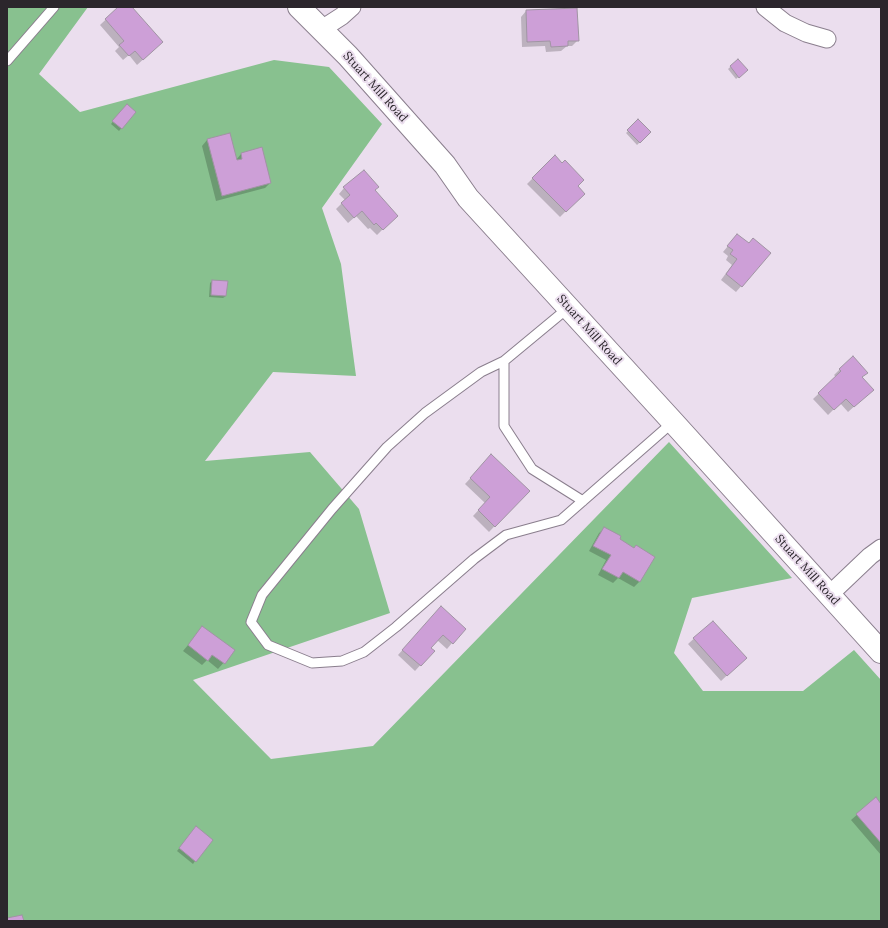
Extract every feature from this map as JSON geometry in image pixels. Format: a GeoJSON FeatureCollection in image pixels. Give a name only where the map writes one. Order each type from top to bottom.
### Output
{"type":"FeatureCollection","features":[{"type":"Feature","properties":{"kind":"main road","name":"Stuart Mill Road"},"geometry":{"type":"LineString","coordinates":[[299,7],[348,56],[445,165],[468,198],[881,652]]}},
{"type":"Feature","properties":{"kind":"street"},"geometry":{"type":"LineString","coordinates":[[319,27],[328,25],[352,7]]}},
{"type":"Feature","properties":{"kind":"street"},"geometry":{"type":"LineString","coordinates":[[765,7],[785,23],[806,33],[827,39]]}},
{"type":"Feature","properties":{"kind":"street"},"geometry":{"type":"LineString","coordinates":[[829,595],[870,556],[881,548]]}},
{"type":"Feature","properties":{"kind":"lane"},"geometry":{"type":"LineString","coordinates":[[7,60],[54,7]]}},
{"type":"Feature","properties":{"kind":"lane"},"geometry":{"type":"LineString","coordinates":[[568,308],[504,361],[481,372],[425,413],[387,447],[332,509],[262,595],[251,622],[268,645],[312,663],[342,660],[364,652],[396,627],[474,559],[506,535],[562,520],[673,422]]}},
{"type":"Feature","properties":{"kind":"lane"},"geometry":{"type":"LineString","coordinates":[[504,361],[504,426],[532,469],[583,501]]}},
{"type":"Feature","properties":{"kind":"green space"},"geometry":{"type":"Polygon","coordinates":[[[7,7],[88,7],[39,74],[80,112],[274,60],[329,67],[382,124],[322,208],[341,264],[356,376],[273,372],[205,461],[310,452],[359,509],[390,613],[193,680],[271,759],[373,746],[669,442],[792,578],[692,598],[674,653],[703,691],[803,691],[854,650],[881,680],[881,921],[7,921],[7,7]]]}},
{"type":"Feature","properties":{"kind":"building"},"geometry":{"type":"Polygon","coordinates":[[[118,7],[132,7],[163,42],[143,60],[135,51],[129,56],[119,45],[124,41],[105,19],[118,7]]]}},
{"type":"Feature","properties":{"kind":"building"},"geometry":{"type":"Polygon","coordinates":[[[577,8],[579,41],[568,41],[568,46],[551,47],[550,41],[527,42],[526,10],[577,8]]]}},
{"type":"Feature","properties":{"kind":"building"},"geometry":{"type":"Polygon","coordinates":[[[738,59],[748,70],[739,78],[730,66],[738,59]]]}},
{"type":"Feature","properties":{"kind":"building"},"geometry":{"type":"Polygon","coordinates":[[[127,104],[136,112],[122,129],[112,121],[127,104]]]}},
{"type":"Feature","properties":{"kind":"building"},"geometry":{"type":"Polygon","coordinates":[[[638,119],[651,132],[640,143],[627,130],[638,119]]]}},
{"type":"Feature","properties":{"kind":"building"},"geometry":{"type":"Polygon","coordinates":[[[230,133],[237,160],[242,159],[241,153],[262,147],[271,183],[222,196],[207,139],[230,133]]]}},
{"type":"Feature","properties":{"kind":"building"},"geometry":{"type":"Polygon","coordinates":[[[555,155],[562,163],[565,160],[584,180],[578,186],[585,194],[566,212],[532,178],[555,155]]]}},
{"type":"Feature","properties":{"kind":"building"},"geometry":{"type":"Polygon","coordinates":[[[364,170],[379,187],[375,190],[398,216],[383,230],[376,223],[374,225],[362,211],[354,218],[341,203],[350,195],[343,187],[364,170]]]}},
{"type":"Feature","properties":{"kind":"building"},"geometry":{"type":"Polygon","coordinates":[[[737,234],[749,243],[753,238],[771,253],[742,287],[726,274],[737,259],[730,254],[733,250],[727,246],[737,234]]]}},
{"type":"Feature","properties":{"kind":"building"},"geometry":{"type":"Polygon","coordinates":[[[212,280],[228,281],[226,296],[211,295],[212,280]]]}},
{"type":"Feature","properties":{"kind":"building"},"geometry":{"type":"Polygon","coordinates":[[[853,356],[868,373],[862,377],[874,390],[854,407],[846,399],[834,410],[818,393],[841,371],[839,369],[853,356]]]}},
{"type":"Feature","properties":{"kind":"building"},"geometry":{"type":"Polygon","coordinates":[[[491,454],[530,491],[495,527],[478,510],[490,497],[470,478],[491,454]]]}},
{"type":"Feature","properties":{"kind":"building"},"geometry":{"type":"Polygon","coordinates":[[[604,527],[621,536],[620,539],[634,548],[636,545],[655,557],[640,582],[623,572],[619,578],[602,569],[611,555],[593,546],[604,527]]]}},
{"type":"Feature","properties":{"kind":"building"},"geometry":{"type":"Polygon","coordinates":[[[441,606],[466,629],[453,644],[443,635],[431,648],[435,651],[421,666],[402,650],[441,606]]]}},
{"type":"Feature","properties":{"kind":"building"},"geometry":{"type":"Polygon","coordinates":[[[713,621],[747,658],[727,676],[693,638],[713,621]]]}},
{"type":"Feature","properties":{"kind":"building"},"geometry":{"type":"Polygon","coordinates":[[[202,626],[235,650],[225,664],[212,655],[208,661],[188,645],[202,626]]]}},
{"type":"Feature","properties":{"kind":"building"},"geometry":{"type":"Polygon","coordinates":[[[876,797],[881,804],[881,843],[856,814],[876,797]]]}},
{"type":"Feature","properties":{"kind":"building"},"geometry":{"type":"Polygon","coordinates":[[[196,826],[213,840],[196,862],[179,848],[196,826]]]}},
{"type":"Feature","properties":{"kind":"building"},"geometry":{"type":"Polygon","coordinates":[[[22,915],[24,921],[7,921],[7,918],[22,915]]]}}]}
